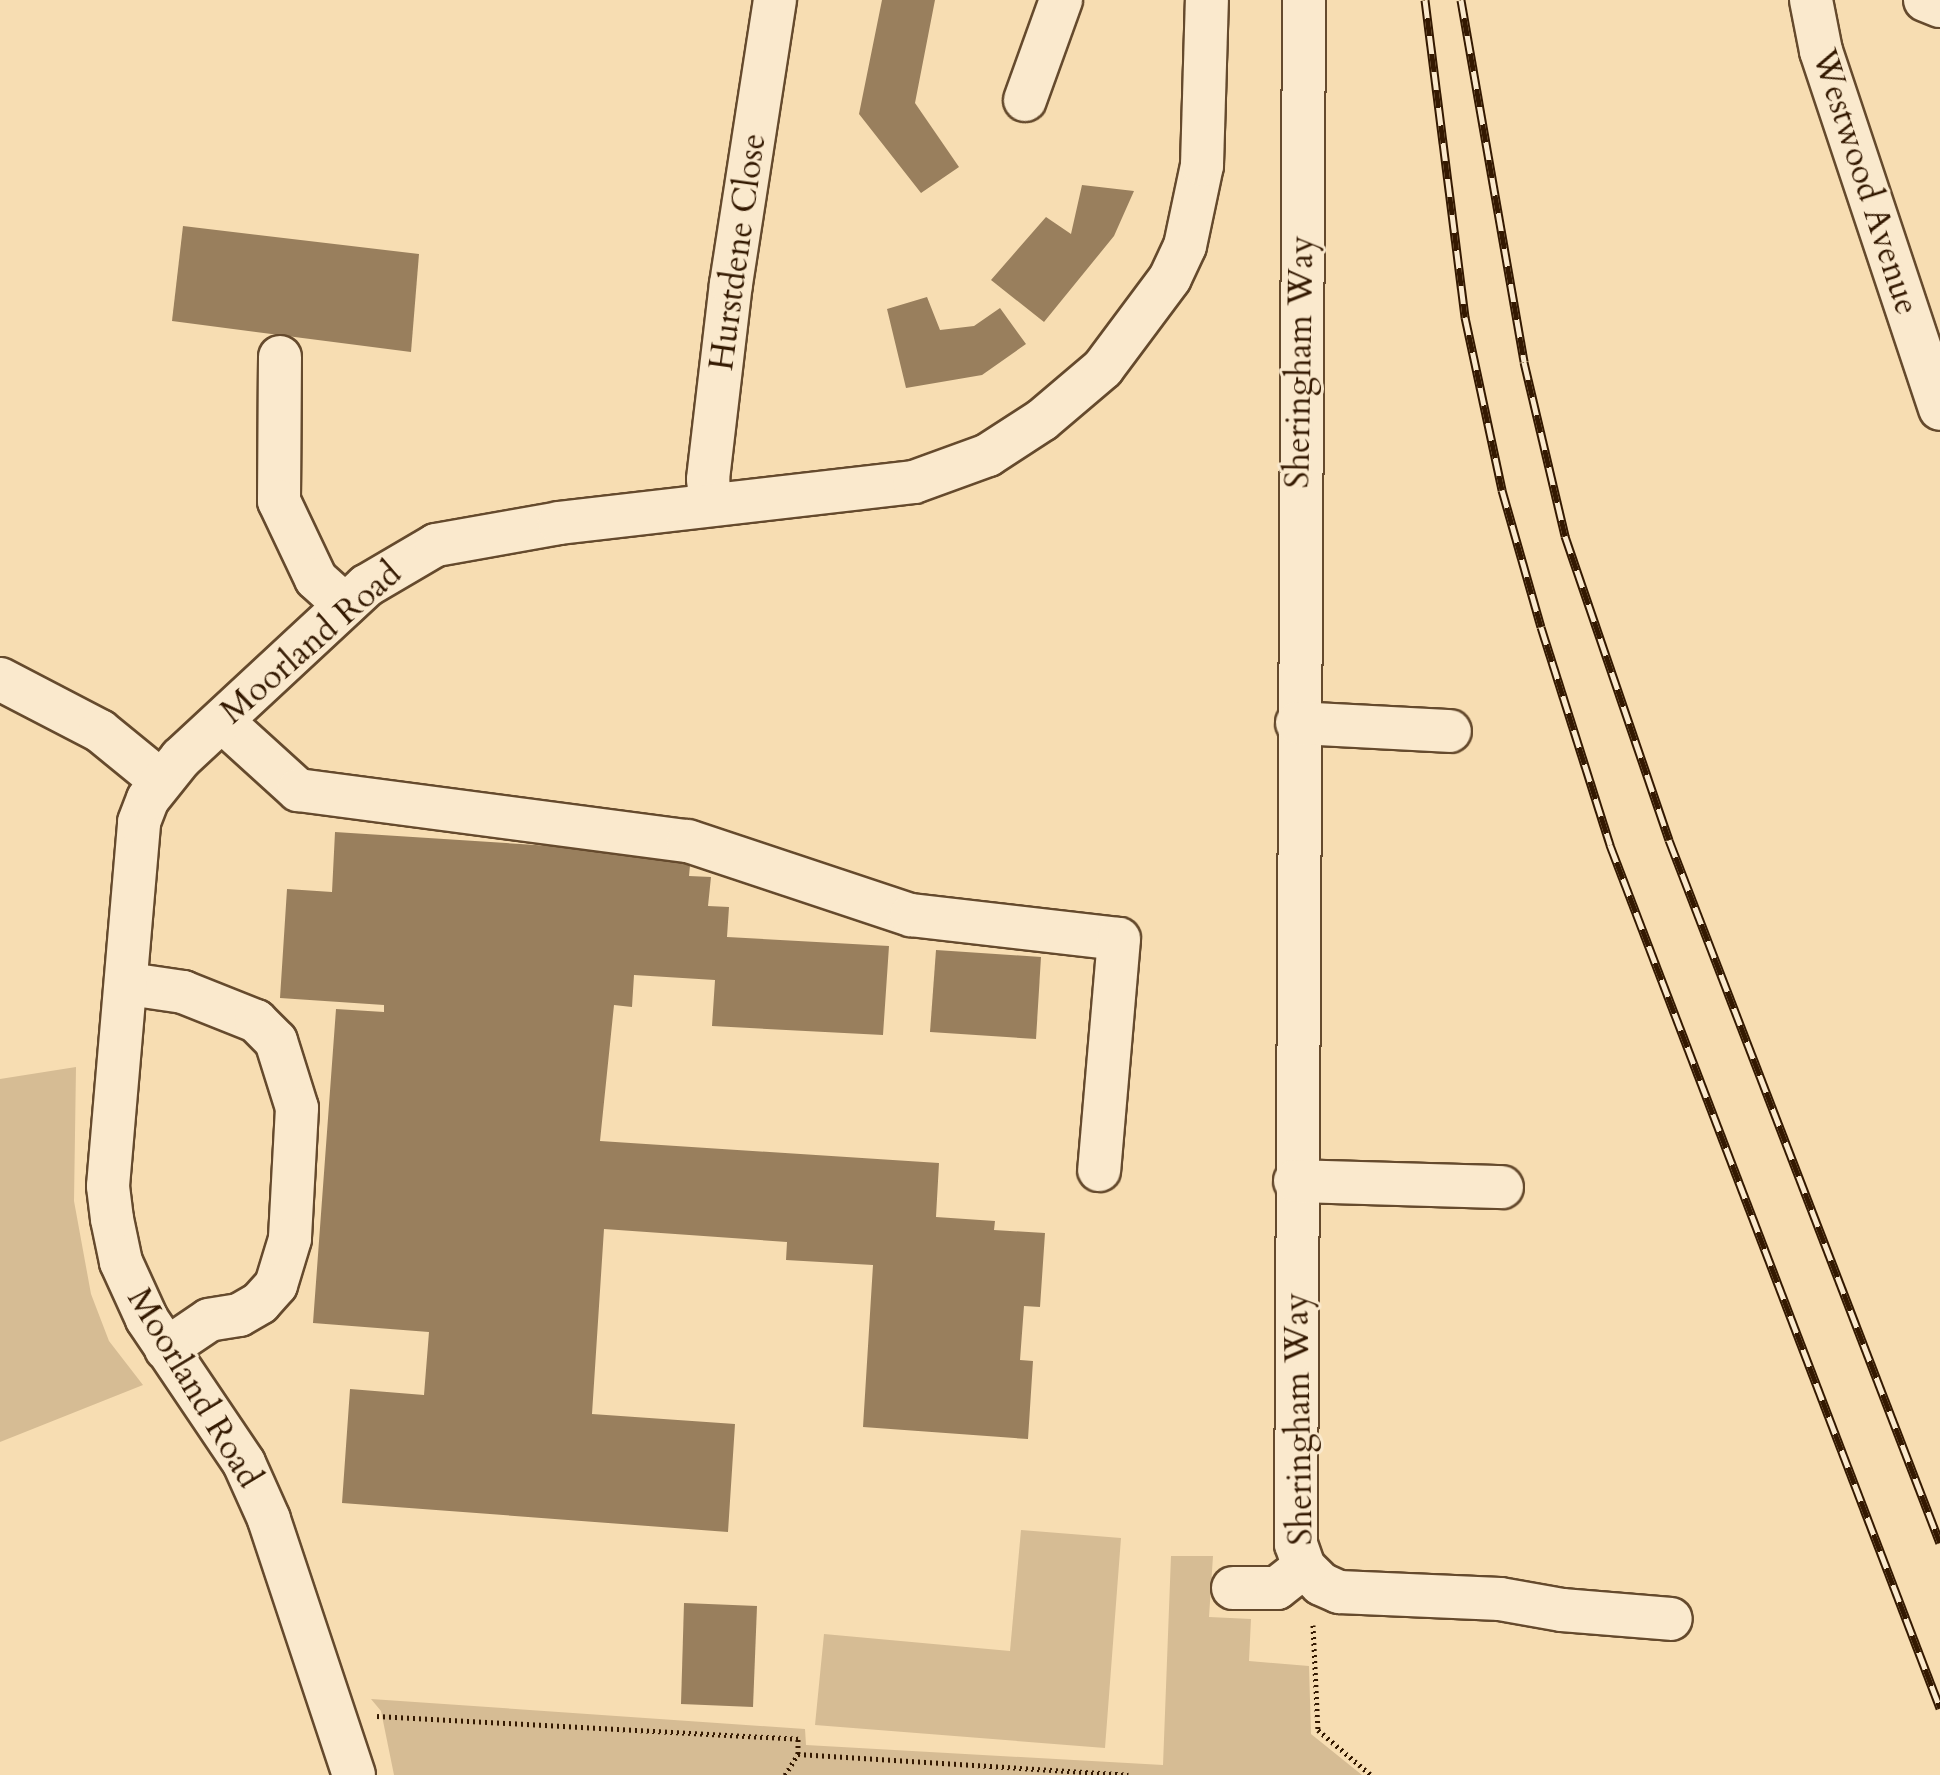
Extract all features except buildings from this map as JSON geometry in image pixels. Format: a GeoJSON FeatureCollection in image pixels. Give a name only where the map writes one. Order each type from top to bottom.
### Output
{"type":"FeatureCollection","features":[{"type":"Feature","properties":{"kind":"street","name":"Hurstdene Close"},"geometry":{"type":"LineString","coordinates":[[710,505],[708,479],[731,284],[775,0]]}},
{"type":"Feature","properties":{"kind":"street"},"geometry":{"type":"LineString","coordinates":[[1025,100],[1061,0]]}},
{"type":"Feature","properties":{"kind":"street","name":"Moorland Road"},"geometry":{"type":"LineString","coordinates":[[354,1775],[337,1714],[244,1463],[166,1349],[121,1262],[108,1186],[129,984],[139,822],[160,780],[345,605],[385,571],[436,545],[710,505],[914,482],[955,469],[1018,438],[1103,368],[1170,278],[1185,246],[1202,165],[1207,0]]}},
{"type":"Feature","properties":{"kind":"street","name":"Sheringham Way"},"geometry":{"type":"LineString","coordinates":[[1304,0],[1297,723],[1296,1544],[1312,1576],[1339,1592],[1500,1599],[1562,1610],[1671,1619]]}},
{"type":"Feature","properties":{"kind":"street","name":"Westwood Avenue"},"geometry":{"type":"LineString","coordinates":[[1811,0],[1821,51],[1940,409]]}},
{"type":"Feature","properties":{"kind":"street"},"geometry":{"type":"LineString","coordinates":[[1925,0],[1940,6]]}},
{"type":"Feature","properties":{"kind":"street"},"geometry":{"type":"LineString","coordinates":[[280,357],[279,501],[316,579],[345,605]]}},
{"type":"Feature","properties":{"kind":"street"},"geometry":{"type":"LineString","coordinates":[[0,679],[100,731],[160,780]]}},
{"type":"Feature","properties":{"kind":"street"},"geometry":{"type":"LineString","coordinates":[[222,721],[298,790],[688,841],[911,915],[1119,939],[1099,1170]]}},
{"type":"Feature","properties":{"kind":"street"},"geometry":{"type":"LineString","coordinates":[[1297,723],[1450,731]]}},
{"type":"Feature","properties":{"kind":"street"},"geometry":{"type":"LineString","coordinates":[[129,984],[183,992],[256,1021],[276,1041],[297,1108],[290,1239],[276,1285],[260,1303],[239,1315],[209,1320],[166,1349]]}},
{"type":"Feature","properties":{"kind":"street"},"geometry":{"type":"LineString","coordinates":[[1295,1181],[1502,1187]]}},
{"type":"Feature","properties":{"kind":"street"},"geometry":{"type":"LineString","coordinates":[[1233,1588],[1277,1588],[1312,1576]]}},
{"type":"Feature","properties":{"kind":"path"},"geometry":{"type":"LineString","coordinates":[[1312,1576],[1318,1730],[1371,1775]]}},
{"type":"Feature","properties":{"kind":"path"},"geometry":{"type":"LineString","coordinates":[[337,1714],[798,1739],[798,1754],[785,1775]]}},
{"type":"Feature","properties":{"kind":"path"},"geometry":{"type":"LineString","coordinates":[[798,1754],[1128,1775]]}},
{"type":"Feature","properties":{"kind":"shaded area"},"geometry":{"type":"Polygon","coordinates":[[[76,1067],[74,1201],[91,1294],[109,1341],[143,1385],[0,1442],[0,1079],[76,1067]]]}},
{"type":"Feature","properties":{"kind":"shaded area"},"geometry":{"type":"Polygon","coordinates":[[[1021,1530],[1121,1538],[1105,1748],[815,1725],[824,1634],[1010,1651],[1021,1530]]]}},
{"type":"Feature","properties":{"kind":"shaded area"},"geometry":{"type":"Polygon","coordinates":[[[1171,1556],[1213,1556],[1209,1617],[1251,1619],[1249,1661],[1309,1666],[1311,1734],[1362,1775],[394,1775],[381,1711],[371,1699],[805,1729],[806,1745],[1163,1765],[1171,1556]]]}},
{"type":"Feature","properties":{"kind":"railway"},"geometry":{"type":"LineString","coordinates":[[1425,0],[1465,317],[1502,490],[1541,627],[1610,845],[1940,1708]]}},
{"type":"Feature","properties":{"kind":"railway"},"geometry":{"type":"LineString","coordinates":[[1461,0],[1524,362],[1565,536],[1669,840],[1940,1543]]}}]}
